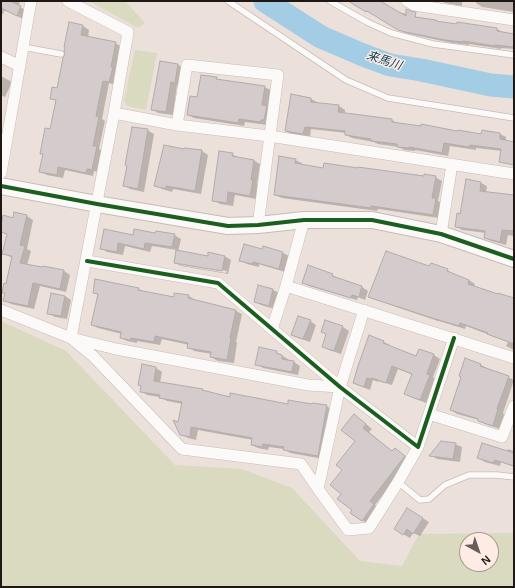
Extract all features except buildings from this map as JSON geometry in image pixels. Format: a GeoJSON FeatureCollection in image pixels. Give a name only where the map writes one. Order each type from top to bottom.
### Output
{"type":"FeatureCollection","features":[{"type":"Feature","properties":{"kind":"street"},"geometry":{"type":"LineString","coordinates":[[1,173],[31,1]]}},
{"type":"Feature","properties":{"kind":"street"},"geometry":{"type":"LineString","coordinates":[[68,1],[128,32],[87,261],[71,338]]}},
{"type":"Feature","properties":{"kind":"street"},"geometry":{"type":"LineString","coordinates":[[407,1],[414,6],[514,20]]}},
{"type":"Feature","properties":{"kind":"street"},"geometry":{"type":"LineString","coordinates":[[1,57],[20,66]]}},
{"type":"Feature","properties":{"kind":"street"},"geometry":{"type":"LineString","coordinates":[[177,125],[187,64],[278,75],[258,225]]}},
{"type":"Feature","properties":{"kind":"street"},"geometry":{"type":"LineString","coordinates":[[114,113],[177,125],[270,136],[514,174]]}},
{"type":"Feature","properties":{"kind":"street"},"geometry":{"type":"LineString","coordinates":[[441,234],[452,164]]}},
{"type":"Feature","properties":{"kind":"street"},"geometry":{"type":"LineString","coordinates":[[1,186],[228,226],[258,225],[304,220],[372,220],[441,234],[514,259]]}},
{"type":"Feature","properties":{"kind":"street"},"geometry":{"type":"LineString","coordinates":[[272,329],[286,286],[304,220]]}},
{"type":"Feature","properties":{"kind":"street"},"geometry":{"type":"LineString","coordinates":[[87,261],[218,283],[340,387],[418,447]]}},
{"type":"Feature","properties":{"kind":"street"},"geometry":{"type":"LineString","coordinates":[[286,286],[514,358]]}},
{"type":"Feature","properties":{"kind":"street"},"geometry":{"type":"LineString","coordinates":[[1,310],[71,338],[124,351],[308,385],[340,387]]}},
{"type":"Feature","properties":{"kind":"street"},"geometry":{"type":"LineString","coordinates":[[318,489],[340,387],[364,310]]}},
{"type":"Feature","properties":{"kind":"street"},"geometry":{"type":"LineString","coordinates":[[71,338],[93,356],[182,448],[301,464],[348,530],[369,528],[418,447],[454,338]]}},
{"type":"Feature","properties":{"kind":"street"},"geometry":{"type":"LineString","coordinates":[[429,414],[502,437],[514,406]]}},
{"type":"Feature","properties":{"kind":"lane"},"geometry":{"type":"LineString","coordinates":[[228,1],[346,80],[388,98],[514,118]]}},
{"type":"Feature","properties":{"kind":"lane"},"geometry":{"type":"LineString","coordinates":[[330,1],[367,22],[391,33],[433,44],[514,55]]}},
{"type":"Feature","properties":{"kind":"lane"},"geometry":{"type":"LineString","coordinates":[[23,46],[61,54]]}},
{"type":"Feature","properties":{"kind":"lane"},"geometry":{"type":"LineString","coordinates":[[398,482],[420,500],[429,499],[445,485],[469,475],[497,475],[514,477]]}},
{"type":"Feature","properties":{"kind":"green space"},"geometry":{"type":"Polygon","coordinates":[[[89,1],[125,1],[145,23],[138,28],[89,1]]]}},
{"type":"Feature","properties":{"kind":"green space"},"geometry":{"type":"Polygon","coordinates":[[[135,50],[157,53],[146,110],[127,106],[124,100],[135,50]]]}},
{"type":"Feature","properties":{"kind":"green space"},"geometry":{"type":"Polygon","coordinates":[[[1,321],[66,351],[175,465],[242,469],[292,488],[360,561],[402,566],[419,534],[459,534],[459,572],[499,572],[499,533],[514,533],[514,587],[1,587],[1,321]]]}},
{"type":"Feature","properties":{"kind":"waterway","name":"来馬川"},"geometry":{"type":"LineString","coordinates":[[265,1],[321,37],[390,65],[491,85],[514,87]]}},
{"type":"Feature","properties":{"kind":"cycle path"},"geometry":{"type":"LineString","coordinates":[[1,186],[228,226],[258,225],[304,220],[372,220],[441,234],[514,259]]}},
{"type":"Feature","properties":{"kind":"cycle path"},"geometry":{"type":"LineString","coordinates":[[87,261],[218,283],[340,387],[418,447],[454,338]]}}]}
